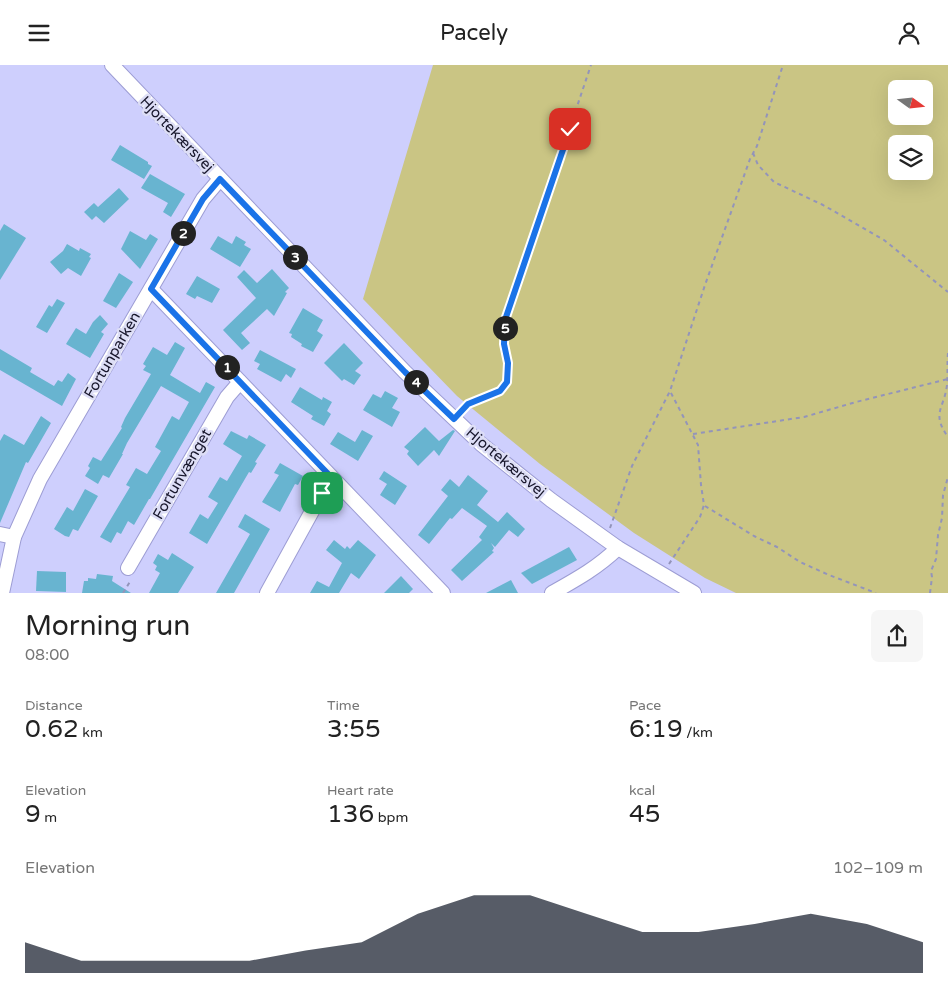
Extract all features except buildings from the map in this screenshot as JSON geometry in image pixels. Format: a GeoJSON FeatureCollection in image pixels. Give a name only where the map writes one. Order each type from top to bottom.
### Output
{"type":"FeatureCollection","features":[{"type":"Feature","properties":{"kind":"street","name":"Hjortekærsvej"},"geometry":{"type":"LineString","coordinates":[[112,65],[405,372],[481,444],[551,500],[612,543],[694,593]]}},
{"type":"Feature","properties":{"kind":"street","name":"Fortunparken"},"geometry":{"type":"LineString","coordinates":[[2,593],[14,537],[40,479],[203,199],[220,179]]}},
{"type":"Feature","properties":{"kind":"street"},"geometry":{"type":"LineString","coordinates":[[151,289],[442,593]]}},
{"type":"Feature","properties":{"kind":"street","name":"Fortunvænget"},"geometry":{"type":"LineString","coordinates":[[128,569],[227,397],[240,382]]}},
{"type":"Feature","properties":{"kind":"street"},"geometry":{"type":"LineString","coordinates":[[267,593],[322,493],[334,480]]}},
{"type":"Feature","properties":{"kind":"street"},"geometry":{"type":"LineString","coordinates":[[0,534],[14,537]]}},
{"type":"Feature","properties":{"kind":"street"},"geometry":{"type":"LineString","coordinates":[[552,593],[589,573],[603,563],[612,543]]}},
{"type":"Feature","properties":{"kind":"path"},"geometry":{"type":"LineString","coordinates":[[454,419],[468,404],[500,391],[507,382],[508,363],[504,344],[505,320],[591,65]]}},
{"type":"Feature","properties":{"kind":"path"},"geometry":{"type":"LineString","coordinates":[[612,543],[632,466],[670,391],[705,285],[783,65]]}},
{"type":"Feature","properties":{"kind":"path"},"geometry":{"type":"LineString","coordinates":[[753,153],[758,165],[774,182],[824,205],[884,240],[948,292]]}},
{"type":"Feature","properties":{"kind":"path"},"geometry":{"type":"LineString","coordinates":[[948,353],[946,370],[948,379],[939,422],[948,437]]}},
{"type":"Feature","properties":{"kind":"path"},"geometry":{"type":"LineString","coordinates":[[693,433],[804,417],[948,379]]}},
{"type":"Feature","properties":{"kind":"path"},"geometry":{"type":"LineString","coordinates":[[662,574],[700,517],[704,505],[698,445],[670,391]]}},
{"type":"Feature","properties":{"kind":"path"},"geometry":{"type":"LineString","coordinates":[[930,593],[931,571],[936,559],[943,495],[948,477]]}},
{"type":"Feature","properties":{"kind":"path"},"geometry":{"type":"LineString","coordinates":[[704,505],[800,562],[876,593]]}},
{"type":"Feature","properties":{"kind":"shaded area"},"geometry":{"type":"Polygon","coordinates":[[[433,65],[948,65],[948,593],[736,593],[705,578],[634,533],[540,464],[457,396],[363,299],[433,65]]]}},
{"type":"Feature","properties":{"kind":"route"},"geometry":{"type":"LineString","coordinates":[[322,493],[334,480],[151,289],[203,199],[220,179],[405,372],[454,419],[468,404],[500,391],[507,382],[508,363],[504,344],[505,320],[570,129]]}}]}
